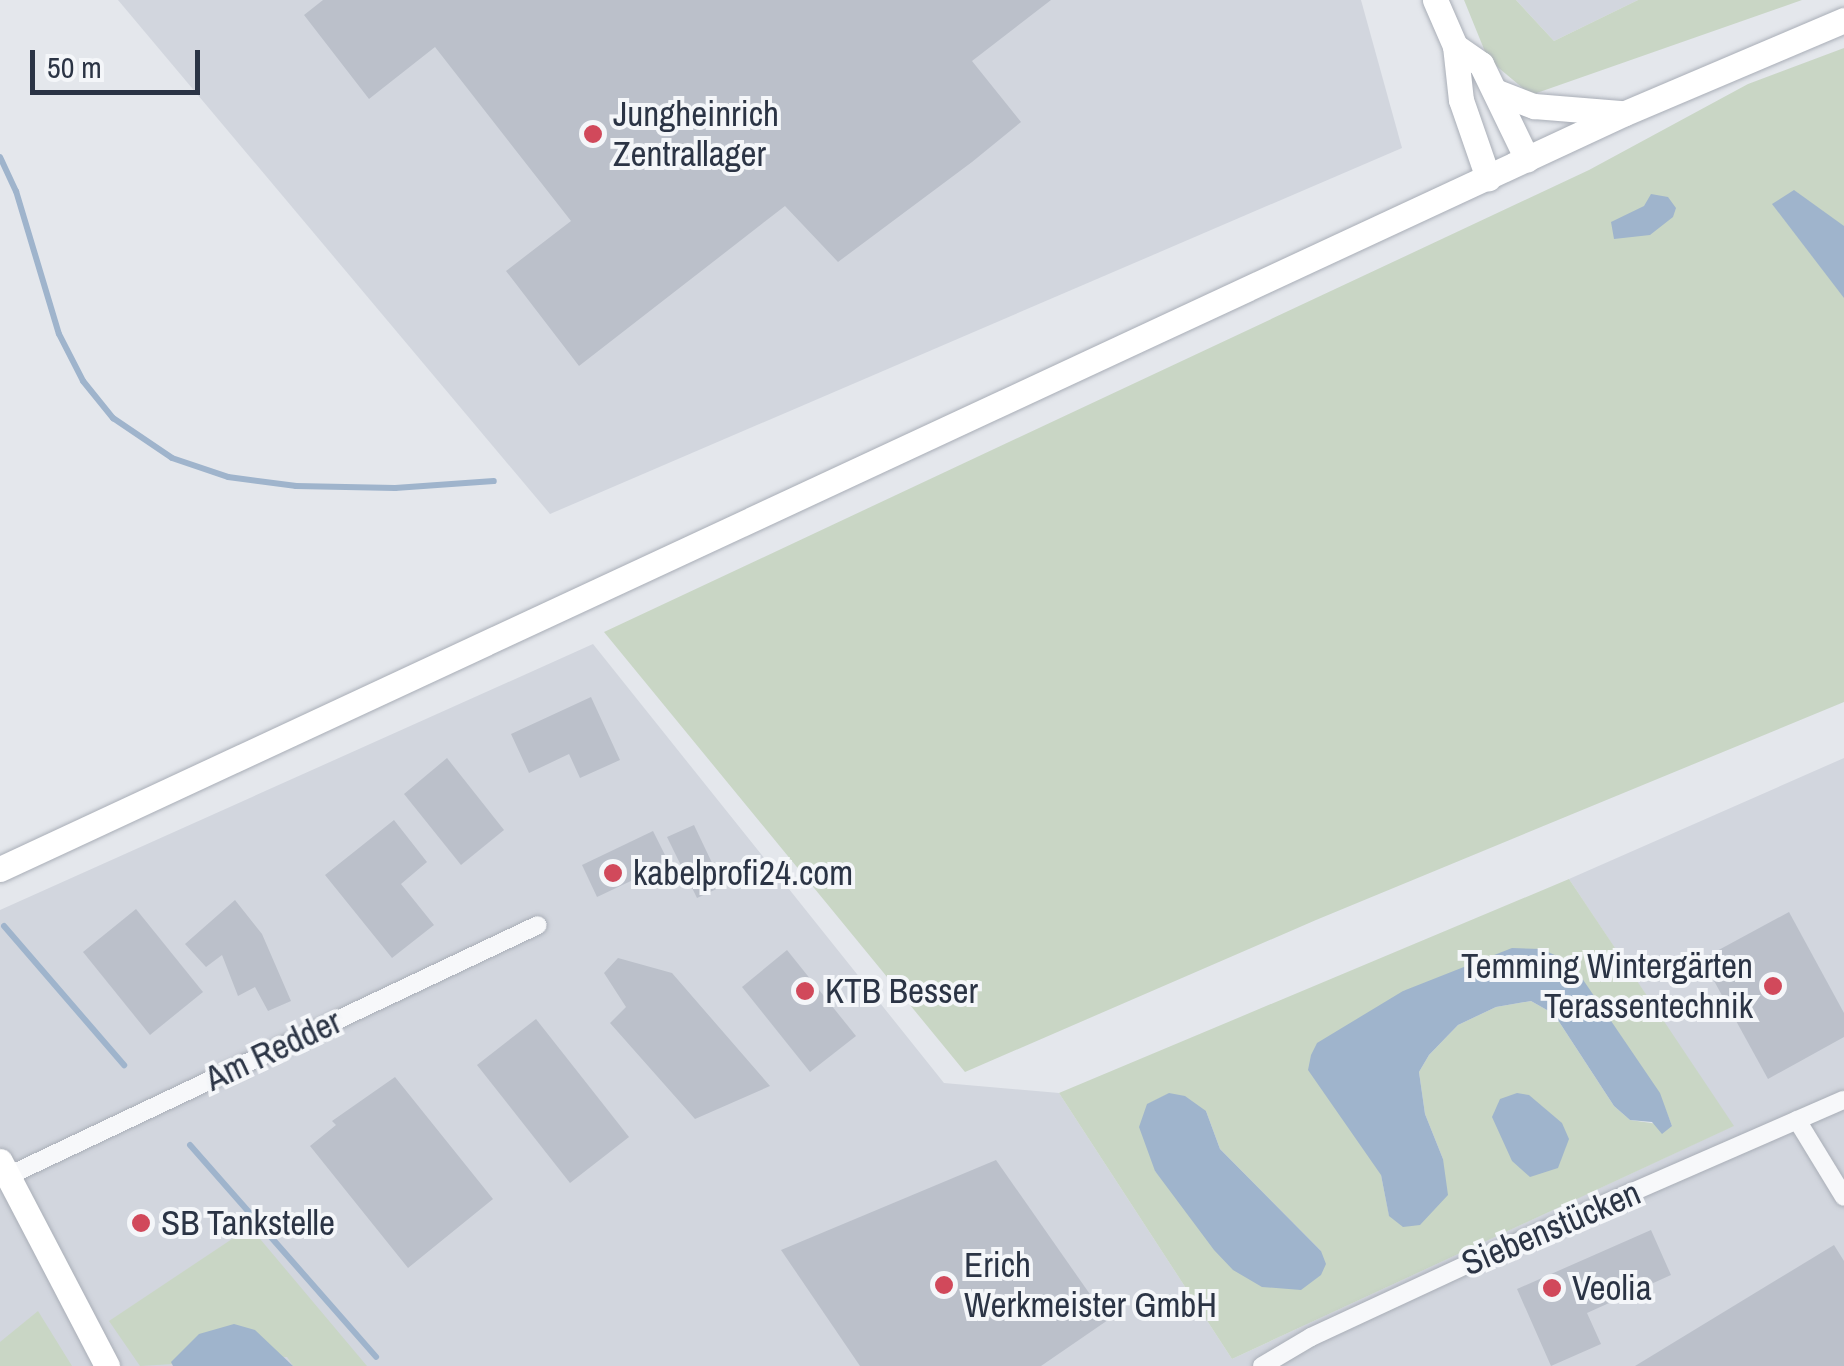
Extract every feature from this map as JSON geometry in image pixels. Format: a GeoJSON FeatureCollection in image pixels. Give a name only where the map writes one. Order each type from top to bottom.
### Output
{"type":"FeatureCollection","features":[{"type":"Feature","properties":{"kind":"main road"},"geometry":{"type":"LineString","coordinates":[[1435,0],[1456,46],[1461,100],[1488,178]]}},
{"type":"Feature","properties":{"kind":"main road"},"geometry":{"type":"LineString","coordinates":[[0,869],[1625,114],[1844,20]]}},
{"type":"Feature","properties":{"kind":"main road"},"geometry":{"type":"LineString","coordinates":[[1456,46],[1481,64],[1527,160]]}},
{"type":"Feature","properties":{"kind":"main road"},"geometry":{"type":"LineString","coordinates":[[1497,92],[1534,106],[1625,114]]}},
{"type":"Feature","properties":{"kind":"main road"},"geometry":{"type":"LineString","coordinates":[[4,1169],[107,1366]]}},
{"type":"Feature","properties":{"kind":"street","name":"Am Redder"},"geometry":{"type":"LineString","coordinates":[[4,1169],[538,925]]}},
{"type":"Feature","properties":{"kind":"street","name":"Siebenstücken"},"geometry":{"type":"LineString","coordinates":[[1262,1366],[1311,1337],[1477,1260],[1844,1100]]}},
{"type":"Feature","properties":{"kind":"street"},"geometry":{"type":"LineString","coordinates":[[1797,1120],[1844,1197]]}},
{"type":"Feature","properties":{"kind":"shaded area"},"geometry":{"type":"Polygon","coordinates":[[[118,0],[1361,0],[1402,148],[550,514],[118,0]]]}},
{"type":"Feature","properties":{"kind":"shaded area"},"geometry":{"type":"Polygon","coordinates":[[[1516,0],[1638,0],[1554,41],[1516,0]]]}},
{"type":"Feature","properties":{"kind":"shaded area"},"geometry":{"type":"Polygon","coordinates":[[[593,644],[944,1083],[1059,1093],[1232,1359],[1733,1126],[1569,879],[1844,758],[1844,1366],[0,1366],[0,910],[593,644]]]}},
{"type":"Feature","properties":{"kind":"green space"},"geometry":{"type":"Polygon","coordinates":[[[1464,0],[1516,0],[1554,41],[1638,0],[1802,0],[1531,95],[1488,59],[1464,0]]]}},
{"type":"Feature","properties":{"kind":"green space"},"geometry":{"type":"Polygon","coordinates":[[[1844,48],[1844,702],[1316,920],[965,1072],[604,632],[1589,170],[1748,84],[1844,48]]]}},
{"type":"Feature","properties":{"kind":"green space"},"geometry":{"type":"Polygon","coordinates":[[[1569,879],[1734,1126],[1232,1359],[1059,1093],[1569,879]],[[1571,963],[1403,991],[1381,1175],[1389,1215],[1443,1159],[1425,1114],[1419,1072],[1429,1055],[1458,1025],[1496,1007],[1531,1001],[1554,1014],[1614,1106],[1630,1120],[1672,1126],[1659,1093],[1571,963]],[[1206,1111],[1155,1171],[1180,1199],[1321,1251],[1220,1149],[1206,1111]]]}},
{"type":"Feature","properties":{"kind":"green space"},"geometry":{"type":"Polygon","coordinates":[[[250,1227],[367,1366],[293,1366],[287,1357],[140,1366],[109,1321],[250,1227]]]}},
{"type":"Feature","properties":{"kind":"green space"},"geometry":{"type":"Polygon","coordinates":[[[38,1311],[72,1366],[0,1366],[0,1342],[38,1311]]]}},
{"type":"Feature","properties":{"kind":"water"},"geometry":{"type":"Polygon","coordinates":[[[1794,190],[1844,226],[1844,298],[1772,204],[1794,190]]]}},
{"type":"Feature","properties":{"kind":"water"},"geometry":{"type":"Polygon","coordinates":[[[1651,194],[1668,197],[1676,208],[1673,217],[1650,235],[1614,239],[1611,222],[1644,206],[1651,194]]]}},
{"type":"Feature","properties":{"kind":"water"},"geometry":{"type":"Polygon","coordinates":[[[1512,948],[1541,949],[1571,962],[1660,1093],[1672,1126],[1662,1134],[1652,1122],[1630,1120],[1614,1106],[1554,1014],[1531,1001],[1496,1007],[1458,1025],[1429,1055],[1419,1072],[1425,1114],[1443,1159],[1448,1195],[1420,1225],[1403,1227],[1389,1216],[1381,1175],[1308,1070],[1311,1055],[1317,1043],[1403,991],[1512,948]]]}},
{"type":"Feature","properties":{"kind":"water"},"geometry":{"type":"Polygon","coordinates":[[[1169,1093],[1185,1096],[1206,1111],[1220,1149],[1321,1251],[1326,1264],[1321,1275],[1301,1290],[1262,1287],[1233,1270],[1155,1171],[1139,1127],[1147,1104],[1169,1093]]]}},
{"type":"Feature","properties":{"kind":"water"},"geometry":{"type":"Polygon","coordinates":[[[1517,1093],[1529,1095],[1562,1123],[1569,1139],[1558,1168],[1530,1177],[1512,1161],[1492,1117],[1500,1099],[1517,1093]]]}},
{"type":"Feature","properties":{"kind":"water"},"geometry":{"type":"Polygon","coordinates":[[[234,1324],[255,1330],[293,1366],[173,1366],[171,1362],[199,1334],[234,1324]]]}},
{"type":"Feature","properties":{"kind":"building"},"geometry":{"type":"Polygon","coordinates":[[[323,0],[1051,0],[972,61],[1021,122],[972,162],[838,262],[785,206],[579,366],[506,271],[571,221],[435,47],[369,99],[304,15],[323,0]]]}},
{"type":"Feature","properties":{"kind":"building"},"geometry":{"type":"Polygon","coordinates":[[[591,697],[620,760],[580,778],[569,754],[529,773],[511,734],[591,697]]]}},
{"type":"Feature","properties":{"kind":"building"},"geometry":{"type":"Polygon","coordinates":[[[447,758],[504,830],[461,865],[404,794],[447,758]]]}},
{"type":"Feature","properties":{"kind":"building"},"geometry":{"type":"Polygon","coordinates":[[[394,820],[427,862],[401,884],[434,925],[392,958],[325,875],[394,820]]]}},
{"type":"Feature","properties":{"kind":"building"},"geometry":{"type":"Polygon","coordinates":[[[694,825],[723,886],[697,898],[667,837],[694,825]]]}},
{"type":"Feature","properties":{"kind":"building"},"geometry":{"type":"Polygon","coordinates":[[[653,831],[669,863],[597,897],[582,865],[653,831]]]}},
{"type":"Feature","properties":{"kind":"building"},"geometry":{"type":"Polygon","coordinates":[[[235,900],[262,934],[291,1001],[268,1011],[255,987],[238,996],[222,955],[206,967],[185,944],[235,900]]]}},
{"type":"Feature","properties":{"kind":"building"},"geometry":{"type":"Polygon","coordinates":[[[136,909],[203,992],[150,1035],[83,952],[136,909]]]}},
{"type":"Feature","properties":{"kind":"building","name":"Temming Wintergärten Terassentechnik"},"geometry":{"type":"Polygon","coordinates":[[[1789,912],[1844,1013],[1844,1037],[1768,1079],[1702,959],[1789,912]]]}},
{"type":"Feature","properties":{"kind":"building"},"geometry":{"type":"Polygon","coordinates":[[[787,950],[856,1036],[810,1072],[742,987],[787,950]]]}},
{"type":"Feature","properties":{"kind":"building"},"geometry":{"type":"Polygon","coordinates":[[[618,958],[672,973],[770,1086],[695,1119],[610,1023],[626,1007],[604,973],[618,958]]]}},
{"type":"Feature","properties":{"kind":"building"},"geometry":{"type":"Polygon","coordinates":[[[536,1019],[629,1137],[570,1183],[477,1065],[536,1019]]]}},
{"type":"Feature","properties":{"kind":"building"},"geometry":{"type":"Polygon","coordinates":[[[395,1077],[493,1199],[408,1268],[310,1146],[336,1125],[332,1121],[395,1077]]]}},
{"type":"Feature","properties":{"kind":"building","name":"Erich Werkmeister GmbH"},"geometry":{"type":"Polygon","coordinates":[[[996,1160],[1108,1320],[1041,1366],[860,1366],[781,1250],[996,1160]]]}},
{"type":"Feature","properties":{"kind":"building"},"geometry":{"type":"Polygon","coordinates":[[[1651,1230],[1671,1275],[1587,1313],[1601,1344],[1551,1366],[1517,1289],[1651,1230]]]}},
{"type":"Feature","properties":{"kind":"building"},"geometry":{"type":"Polygon","coordinates":[[[1834,1245],[1844,1261],[1844,1366],[1635,1366],[1834,1245]]]}},
{"type":"Feature","properties":{"kind":"waterway"},"geometry":{"type":"LineString","coordinates":[[0,157],[16,191],[59,334],[83,381],[113,418],[172,458],[228,477],[296,486],[395,488],[494,481]]}},
{"type":"Feature","properties":{"kind":"waterway"},"geometry":{"type":"LineString","coordinates":[[4,926],[124,1065]]}},
{"type":"Feature","properties":{"kind":"waterway"},"geometry":{"type":"LineString","coordinates":[[190,1145],[376,1357]]}},
{"type":"Feature","properties":{"kind":"place","name":"Jungheinrich Zentrallager"},"geometry":{"type":"Point","coordinates":[593,134]}},
{"type":"Feature","properties":{"kind":"place","name":"kabelprofi24.com"},"geometry":{"type":"Point","coordinates":[613,873]}},
{"type":"Feature","properties":{"kind":"place","name":"Temming Wintergärten Terassentechnik"},"geometry":{"type":"Point","coordinates":[1773,986]}},
{"type":"Feature","properties":{"kind":"place","name":"KTB Besser"},"geometry":{"type":"Point","coordinates":[805,991]}},
{"type":"Feature","properties":{"kind":"place","name":"SB Tankstelle"},"geometry":{"type":"Point","coordinates":[141,1223]}},
{"type":"Feature","properties":{"kind":"place","name":"Erich Werkmeister GmbH"},"geometry":{"type":"Point","coordinates":[944,1285]}},
{"type":"Feature","properties":{"kind":"place","name":"Veolia"},"geometry":{"type":"Point","coordinates":[1552,1288]}}]}
